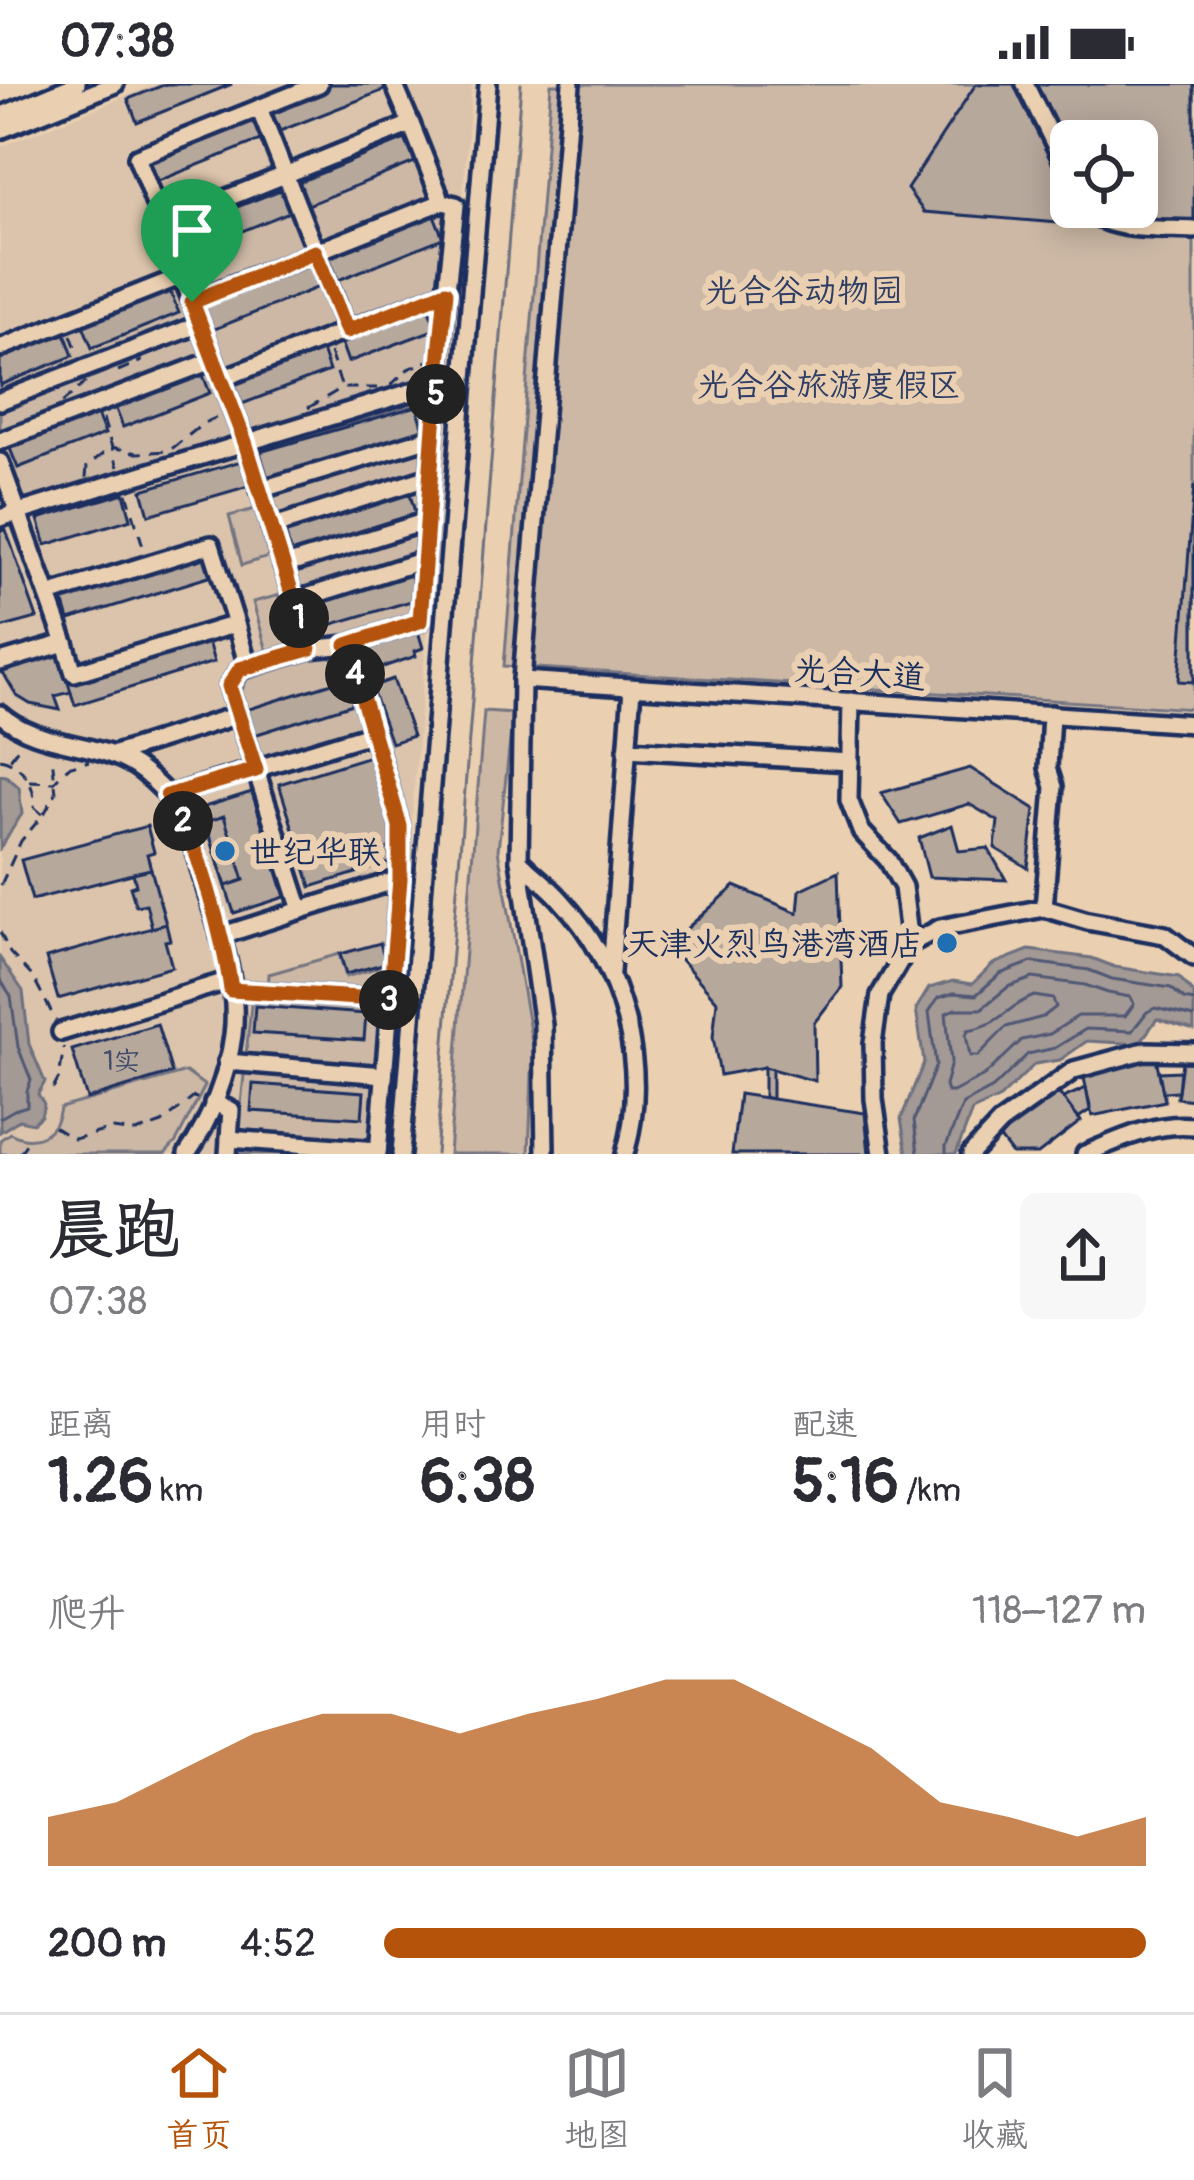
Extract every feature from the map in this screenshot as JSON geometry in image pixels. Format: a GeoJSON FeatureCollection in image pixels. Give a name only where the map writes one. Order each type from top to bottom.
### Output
{"type":"FeatureCollection","features":[{"type":"Feature","properties":{"kind":"street"},"geometry":{"type":"LineString","coordinates":[[0,116],[77,84]]}},
{"type":"Feature","properties":{"kind":"street"},"geometry":{"type":"LineString","coordinates":[[0,130],[115,84]]}},
{"type":"Feature","properties":{"kind":"street"},"geometry":{"type":"LineString","coordinates":[[309,649],[245,442],[137,157],[319,84]]}},
{"type":"Feature","properties":{"kind":"street"},"geometry":{"type":"LineString","coordinates":[[394,84],[442,202]]}},
{"type":"Feature","properties":{"kind":"street"},"geometry":{"type":"LineString","coordinates":[[400,1154],[488,84]]}},
{"type":"Feature","properties":{"kind":"street"},"geometry":{"type":"LineString","coordinates":[[545,1154],[543,1025],[519,860],[522,680],[571,84]]}},
{"type":"Feature","properties":{"kind":"street"},"geometry":{"type":"LineString","coordinates":[[1025,84],[1050,135]]}},
{"type":"Feature","properties":{"kind":"street"},"geometry":{"type":"LineString","coordinates":[[259,108],[347,331]]}},
{"type":"Feature","properties":{"kind":"street"},"geometry":{"type":"LineString","coordinates":[[163,224],[411,124]]}},
{"type":"Feature","properties":{"kind":"street"},"geometry":{"type":"LineString","coordinates":[[192,302],[442,202],[456,205],[420,621],[347,645],[309,649],[240,669],[229,686],[301,910]]}},
{"type":"Feature","properties":{"kind":"street"},"geometry":{"type":"LineString","coordinates":[[1158,227],[1194,230]]}},
{"type":"Feature","properties":{"kind":"street"},"geometry":{"type":"LineString","coordinates":[[0,348],[182,276]]}},
{"type":"Feature","properties":{"kind":"street"},"geometry":{"type":"LineString","coordinates":[[221,380],[446,292]]}},
{"type":"Feature","properties":{"kind":"street"},"geometry":{"type":"LineString","coordinates":[[0,401],[86,375],[200,324]]}},
{"type":"Feature","properties":{"kind":"street"},"geometry":{"type":"LineString","coordinates":[[0,441],[214,360]]}},
{"type":"Feature","properties":{"kind":"street"},"geometry":{"type":"LineString","coordinates":[[0,518],[437,384]]}},
{"type":"Feature","properties":{"kind":"street"},"geometry":{"type":"LineString","coordinates":[[260,490],[433,436]]}},
{"type":"Feature","properties":{"kind":"street"},"geometry":{"type":"LineString","coordinates":[[0,462],[74,673],[236,624]]}},
{"type":"Feature","properties":{"kind":"street"},"geometry":{"type":"LineString","coordinates":[[271,527],[430,477]]}},
{"type":"Feature","properties":{"kind":"street"},"geometry":{"type":"LineString","coordinates":[[283,566],[427,521]]}},
{"type":"Feature","properties":{"kind":"street"},"geometry":{"type":"LineString","coordinates":[[48,595],[211,544],[248,667]]}},
{"type":"Feature","properties":{"kind":"street"},"geometry":{"type":"LineString","coordinates":[[294,601],[424,560]]}},
{"type":"Feature","properties":{"kind":"street"},"geometry":{"type":"LineString","coordinates":[[0,662],[65,643]]}},
{"type":"Feature","properties":{"kind":"street"},"geometry":{"type":"LineString","coordinates":[[213,1103],[231,1110],[228,1146],[378,1152],[400,826],[347,645]]}},
{"type":"Feature","properties":{"kind":"street","name":"光合大道"},"geometry":{"type":"LineString","coordinates":[[522,680],[1194,724]]}},
{"type":"Feature","properties":{"kind":"street"},"geometry":{"type":"LineString","coordinates":[[611,974],[632,688]]}},
{"type":"Feature","properties":{"kind":"street"},"geometry":{"type":"LineString","coordinates":[[851,701],[849,800],[861,831],[889,860],[903,887],[910,944]]}},
{"type":"Feature","properties":{"kind":"street"},"geometry":{"type":"LineString","coordinates":[[0,714],[29,734],[112,755],[140,769],[176,806],[185,827],[220,936],[231,985],[233,1033],[213,1103],[187,1154]]}},
{"type":"Feature","properties":{"kind":"street"},"geometry":{"type":"LineString","coordinates":[[1044,908],[1054,787],[1048,768],[1051,714]]}},
{"type":"Feature","properties":{"kind":"street"},"geometry":{"type":"LineString","coordinates":[[112,755],[238,715]]}},
{"type":"Feature","properties":{"kind":"street"},"geometry":{"type":"LineString","coordinates":[[167,796],[373,733]]}},
{"type":"Feature","properties":{"kind":"street"},"geometry":{"type":"LineString","coordinates":[[627,749],[850,762]]}},
{"type":"Feature","properties":{"kind":"street"},"geometry":{"type":"LineString","coordinates":[[519,860],[573,914],[611,974],[632,1051],[634,1104],[625,1154]]}},
{"type":"Feature","properties":{"kind":"street"},"geometry":{"type":"LineString","coordinates":[[220,936],[400,879]]}},
{"type":"Feature","properties":{"kind":"street"},"geometry":{"type":"LineString","coordinates":[[881,1154],[873,1043],[880,995],[910,944],[940,928],[1044,908],[1166,935],[1194,957]]}},
{"type":"Feature","properties":{"kind":"street"},"geometry":{"type":"LineString","coordinates":[[61,1032],[231,985],[390,1000]]}},
{"type":"Feature","properties":{"kind":"street"},"geometry":{"type":"LineString","coordinates":[[971,1154],[1000,1123],[1073,1070],[1144,1051],[1194,1052]]}},
{"type":"Feature","properties":{"kind":"street"},"geometry":{"type":"LineString","coordinates":[[227,1062],[384,1075]]}},
{"type":"Feature","properties":{"kind":"street"},"geometry":{"type":"LineString","coordinates":[[1085,1154],[1169,1124],[1194,1126]]}},
{"type":"Feature","properties":{"kind":"path"},"geometry":{"type":"LineString","coordinates":[[66,322],[98,404],[148,564]]}},
{"type":"Feature","properties":{"kind":"path"},"geometry":{"type":"LineString","coordinates":[[325,340],[342,388]]}},
{"type":"Feature","properties":{"kind":"path"},"geometry":{"type":"LineString","coordinates":[[299,426],[306,410],[342,388],[388,387],[408,369],[440,355]]}},
{"type":"Feature","properties":{"kind":"path"},"geometry":{"type":"LineString","coordinates":[[110,373],[147,358]]}},
{"type":"Feature","properties":{"kind":"path"},"geometry":{"type":"LineString","coordinates":[[50,407],[67,400],[86,375]]}},
{"type":"Feature","properties":{"kind":"path"},"geometry":{"type":"LineString","coordinates":[[112,447],[137,453],[169,451],[204,423],[233,410]]}},
{"type":"Feature","properties":{"kind":"path"},"geometry":{"type":"LineString","coordinates":[[85,492],[87,466],[112,447]]}},
{"type":"Feature","properties":{"kind":"path"},"geometry":{"type":"LineString","coordinates":[[9,760],[29,734]]}},
{"type":"Feature","properties":{"kind":"path"},"geometry":{"type":"LineString","coordinates":[[0,886],[21,841],[56,793],[50,739]]}},
{"type":"Feature","properties":{"kind":"path"},"geometry":{"type":"LineString","coordinates":[[54,782],[68,766],[112,755]]}},
{"type":"Feature","properties":{"kind":"path"},"geometry":{"type":"LineString","coordinates":[[0,759],[24,772],[35,794],[34,807],[43,815]]}},
{"type":"Feature","properties":{"kind":"path"},"geometry":{"type":"LineString","coordinates":[[28,781],[54,782]]}},
{"type":"Feature","properties":{"kind":"path"},"geometry":{"type":"LineString","coordinates":[[0,932],[10,953],[33,977],[61,1032],[64,1052],[53,1089]]}},
{"type":"Feature","properties":{"kind":"path"},"geometry":{"type":"LineString","coordinates":[[54,1127],[74,1138],[112,1129],[136,1132],[162,1123],[194,1097],[213,1103]]}},
{"type":"Feature","properties":{"kind":"path"},"geometry":{"type":"LineString","coordinates":[[19,1154],[28,1140]]}},
{"type":"Feature","properties":{"kind":"shaded area"},"geometry":{"type":"Polygon","coordinates":[[[156,84],[472,84],[384,1154],[0,1154],[0,147],[156,84]]]}},
{"type":"Feature","properties":{"kind":"green space","name":"光合谷旅游度假区"},"geometry":{"type":"Polygon","coordinates":[[[551,84],[1194,84],[1194,709],[504,666],[551,84]]]}},
{"type":"Feature","properties":{"kind":"green space"},"geometry":{"type":"Polygon","coordinates":[[[406,133],[437,207],[448,208],[433,377],[23,504],[0,444],[0,353],[192,278],[172,228],[406,133]]]}},
{"type":"Feature","properties":{"kind":"green space"},"geometry":{"type":"Polygon","coordinates":[[[426,402],[415,619],[345,642],[312,641],[253,452],[426,402]]]}},
{"type":"Feature","properties":{"kind":"green space"},"geometry":{"type":"Polygon","coordinates":[[[255,509],[269,557],[242,565],[229,516],[255,509]]]}},
{"type":"Feature","properties":{"kind":"green space"},"geometry":{"type":"Polygon","coordinates":[[[280,595],[293,643],[267,651],[253,602],[280,595]]]}},
{"type":"Feature","properties":{"kind":"green space"},"geometry":{"type":"Polygon","coordinates":[[[333,653],[342,657],[366,729],[269,760],[257,749],[239,696],[247,679],[333,653]]]}},
{"type":"Feature","properties":{"kind":"green space"},"geometry":{"type":"Polygon","coordinates":[[[484,711],[513,713],[498,850],[533,1048],[529,1154],[449,1154],[484,711]]]}},
{"type":"Feature","properties":{"kind":"green space"},"geometry":{"type":"Polygon","coordinates":[[[339,954],[346,977],[386,965],[383,995],[268,989],[269,974],[339,954]]]}},
{"type":"Feature","properties":{"kind":"green space"},"geometry":{"type":"Polygon","coordinates":[[[252,996],[381,1005],[371,1154],[236,1154],[252,996]]]}},
{"type":"Feature","properties":{"kind":"green space"},"geometry":{"type":"Polygon","coordinates":[[[186,1072],[205,1086],[165,1154],[0,1154],[0,1140],[10,1133],[35,1138],[49,1131],[60,1108],[186,1072]]]}},
{"type":"Feature","properties":{"kind":"water"},"geometry":{"type":"Polygon","coordinates":[[[0,775],[19,787],[22,814],[0,848],[0,775]]]}},
{"type":"Feature","properties":{"kind":"water"},"geometry":{"type":"Polygon","coordinates":[[[1029,950],[1179,977],[1194,994],[1194,1030],[1157,1019],[1139,1044],[1087,1041],[1060,1060],[1035,1064],[1000,1098],[972,1111],[956,1154],[907,1154],[901,1119],[924,1062],[916,1009],[929,988],[953,981],[972,984],[993,964],[1029,950]]]}},
{"type":"Feature","properties":{"kind":"water"},"geometry":{"type":"Polygon","coordinates":[[[0,958],[23,991],[29,1044],[45,1082],[38,1094],[44,1104],[41,1116],[33,1123],[19,1120],[0,1132],[0,958]]]}},
{"type":"Feature","properties":{"kind":"building"},"geometry":{"type":"Polygon","coordinates":[[[166,84],[232,84],[137,122],[128,99],[166,84]]]}},
{"type":"Feature","properties":{"kind":"building"},"geometry":{"type":"Polygon","coordinates":[[[331,84],[385,84],[387,89],[280,131],[270,108],[331,84]]]}},
{"type":"Feature","properties":{"kind":"building"},"geometry":{"type":"Polygon","coordinates":[[[976,84],[1194,84],[1194,234],[1120,228],[1158,228],[1158,120],[1050,120],[1050,222],[924,212],[907,189],[976,84]]]}},
{"type":"Feature","properties":{"kind":"building"},"geometry":{"type":"Polygon","coordinates":[[[254,116],[263,139],[156,182],[147,159],[254,116]]]}},
{"type":"Feature","properties":{"kind":"building"},"geometry":{"type":"Polygon","coordinates":[[[405,139],[415,162],[308,205],[299,182],[405,139]]]}},
{"type":"Feature","properties":{"kind":"building"},"geometry":{"type":"Polygon","coordinates":[[[283,189],[292,211],[185,254],[176,231],[283,189]]]}},
{"type":"Feature","properties":{"kind":"building"},"geometry":{"type":"Polygon","coordinates":[[[434,215],[443,238],[336,281],[327,258],[434,215]]]}},
{"type":"Feature","properties":{"kind":"building"},"geometry":{"type":"Polygon","coordinates":[[[310,264],[319,287],[212,330],[203,307],[310,264]]]}},
{"type":"Feature","properties":{"kind":"building"},"geometry":{"type":"Polygon","coordinates":[[[170,291],[179,313],[92,348],[83,325],[170,291]]]}},
{"type":"Feature","properties":{"kind":"building"},"geometry":{"type":"Polygon","coordinates":[[[427,304],[436,329],[348,362],[339,337],[427,304]]]}},
{"type":"Feature","properties":{"kind":"building"},"geometry":{"type":"Polygon","coordinates":[[[65,333],[73,356],[0,385],[0,358],[65,333]]]}},
{"type":"Feature","properties":{"kind":"building"},"geometry":{"type":"Polygon","coordinates":[[[321,347],[329,371],[242,404],[233,380],[321,347]]]}},
{"type":"Feature","properties":{"kind":"building"},"geometry":{"type":"Polygon","coordinates":[[[201,370],[210,393],[123,427],[114,404],[201,370]]]}},
{"type":"Feature","properties":{"kind":"building"},"geometry":{"type":"Polygon","coordinates":[[[417,406],[425,433],[268,479],[260,452],[417,406]]]}},
{"type":"Feature","properties":{"kind":"building"},"geometry":{"type":"Polygon","coordinates":[[[96,412],[105,434],[18,468],[9,446],[96,412]]]}},
{"type":"Feature","properties":{"kind":"building"},"geometry":{"type":"Polygon","coordinates":[[[241,461],[249,486],[149,515],[142,490],[241,461]]]}},
{"type":"Feature","properties":{"kind":"building"},"geometry":{"type":"Polygon","coordinates":[[[1194,485],[1194,682],[1179,681],[1194,485]]]}},
{"type":"Feature","properties":{"kind":"building"},"geometry":{"type":"Polygon","coordinates":[[[409,491],[417,519],[292,555],[284,528],[409,491]]]}},
{"type":"Feature","properties":{"kind":"building"},"geometry":{"type":"Polygon","coordinates":[[[124,493],[131,519],[46,545],[38,519],[124,493]]]}},
{"type":"Feature","properties":{"kind":"building"},"geometry":{"type":"Polygon","coordinates":[[[6,530],[37,618],[0,628],[0,531],[6,530]]]}},
{"type":"Feature","properties":{"kind":"building"},"geometry":{"type":"Polygon","coordinates":[[[207,549],[215,575],[69,620],[61,594],[207,549]]]}},
{"type":"Feature","properties":{"kind":"building"},"geometry":{"type":"Polygon","coordinates":[[[410,572],[418,599],[313,630],[305,602],[410,572]]]}},
{"type":"Feature","properties":{"kind":"building"},"geometry":{"type":"Polygon","coordinates":[[[418,631],[423,648],[415,651],[416,656],[371,671],[363,648],[418,631]]]}},
{"type":"Feature","properties":{"kind":"building"},"geometry":{"type":"Polygon","coordinates":[[[206,635],[214,662],[75,705],[66,678],[206,635]]]}},
{"type":"Feature","properties":{"kind":"building"},"geometry":{"type":"Polygon","coordinates":[[[58,651],[71,692],[55,696],[60,710],[17,696],[0,668],[58,651]]]}},
{"type":"Feature","properties":{"kind":"building"},"geometry":{"type":"Polygon","coordinates":[[[345,679],[353,704],[254,735],[246,710],[345,679]]]}},
{"type":"Feature","properties":{"kind":"building"},"geometry":{"type":"Polygon","coordinates":[[[393,679],[413,736],[391,743],[371,687],[393,679]]]}},
{"type":"Feature","properties":{"kind":"building"},"geometry":{"type":"Polygon","coordinates":[[[373,755],[394,822],[389,824],[396,845],[388,848],[392,862],[311,887],[279,784],[373,755]]]}},
{"type":"Feature","properties":{"kind":"building"},"geometry":{"type":"Polygon","coordinates":[[[970,768],[1035,809],[1028,868],[995,848],[998,821],[969,804],[901,824],[881,793],[970,768]]]}},
{"type":"Feature","properties":{"kind":"building"},"geometry":{"type":"Polygon","coordinates":[[[252,792],[285,897],[234,913],[201,808],[252,792]]]}},
{"type":"Feature","properties":{"kind":"building","name":"世纪华联"},"geometry":{"type":"Polygon","coordinates":[[[224,816],[244,880],[226,886],[206,822],[224,816]]]}},
{"type":"Feature","properties":{"kind":"building"},"geometry":{"type":"Polygon","coordinates":[[[952,825],[959,851],[988,848],[1006,880],[929,877],[919,838],[952,825]]]}},
{"type":"Feature","properties":{"kind":"building"},"geometry":{"type":"Polygon","coordinates":[[[147,826],[154,852],[147,854],[151,869],[32,900],[21,860],[147,826]]]}},
{"type":"Feature","properties":{"kind":"building"},"geometry":{"type":"Polygon","coordinates":[[[151,869],[166,924],[152,928],[146,904],[136,906],[130,887],[136,885],[133,873],[151,869]]]}},
{"type":"Feature","properties":{"kind":"building"},"geometry":{"type":"Polygon","coordinates":[[[838,872],[842,987],[814,1023],[815,1081],[764,1067],[720,1075],[713,1037],[717,1001],[668,945],[735,886],[798,913],[800,890],[838,872]]]}},
{"type":"Feature","properties":{"kind":"building"},"geometry":{"type":"Polygon","coordinates":[[[166,924],[172,967],[58,999],[46,958],[166,924]]]}},
{"type":"Feature","properties":{"kind":"building"},"geometry":{"type":"Polygon","coordinates":[[[380,943],[386,963],[346,974],[340,954],[380,943]]]}},
{"type":"Feature","properties":{"kind":"building"},"geometry":{"type":"Polygon","coordinates":[[[255,1006],[366,1014],[364,1040],[253,1033],[255,1006]]]}},
{"type":"Feature","properties":{"kind":"building"},"geometry":{"type":"Polygon","coordinates":[[[157,1024],[172,1073],[87,1099],[72,1050],[157,1024]]]}},
{"type":"Feature","properties":{"kind":"building"},"geometry":{"type":"Polygon","coordinates":[[[1183,1055],[1194,1056],[1194,1100],[1177,1098],[1183,1055]]]}},
{"type":"Feature","properties":{"kind":"building"},"geometry":{"type":"Polygon","coordinates":[[[1156,1058],[1165,1101],[1092,1116],[1083,1073],[1156,1058]]]}},
{"type":"Feature","properties":{"kind":"building"},"geometry":{"type":"Polygon","coordinates":[[[764,1067],[772,1069],[772,1099],[764,1097],[764,1067]]]}},
{"type":"Feature","properties":{"kind":"building"},"geometry":{"type":"Polygon","coordinates":[[[1180,1071],[1178,1091],[1163,1092],[1159,1072],[1180,1071]]]}},
{"type":"Feature","properties":{"kind":"building"},"geometry":{"type":"Polygon","coordinates":[[[253,1084],[364,1092],[362,1118],[251,1111],[253,1084]]]}},
{"type":"Feature","properties":{"kind":"building"},"geometry":{"type":"Polygon","coordinates":[[[1054,1087],[1081,1121],[1038,1154],[1012,1154],[995,1132],[1054,1087]]]}},
{"type":"Feature","properties":{"kind":"building"},"geometry":{"type":"Polygon","coordinates":[[[1086,1088],[1090,1110],[1078,1118],[1063,1098],[1086,1088]]]}},
{"type":"Feature","properties":{"kind":"building"},"geometry":{"type":"Polygon","coordinates":[[[739,1094],[865,1113],[869,1154],[732,1154],[739,1094]]]}},
{"type":"Feature","properties":{"kind":"waterway"},"geometry":{"type":"LineString","coordinates":[[436,1154],[521,84]]}},
{"type":"Feature","properties":{"kind":"place","name":"世纪华联"},"geometry":{"type":"Point","coordinates":[225,851]}},
{"type":"Feature","properties":{"kind":"place","name":"天津火烈鸟港湾酒店"},"geometry":{"type":"Point","coordinates":[947,943]}},
{"type":"Feature","properties":{"kind":"route"},"geometry":{"type":"LineString","coordinates":[[315,252],[347,331],[446,292],[420,621],[347,645],[400,826],[390,1000],[231,990],[226,955],[196,855],[176,806],[167,796],[256,770],[229,686],[240,669],[309,649],[245,442],[192,302],[315,252]]}},
{"type":"Feature","properties":{"kind":"park label","name":"光合谷动物园"},"geometry":{"type":"Point","coordinates":[804,290]}}]}
